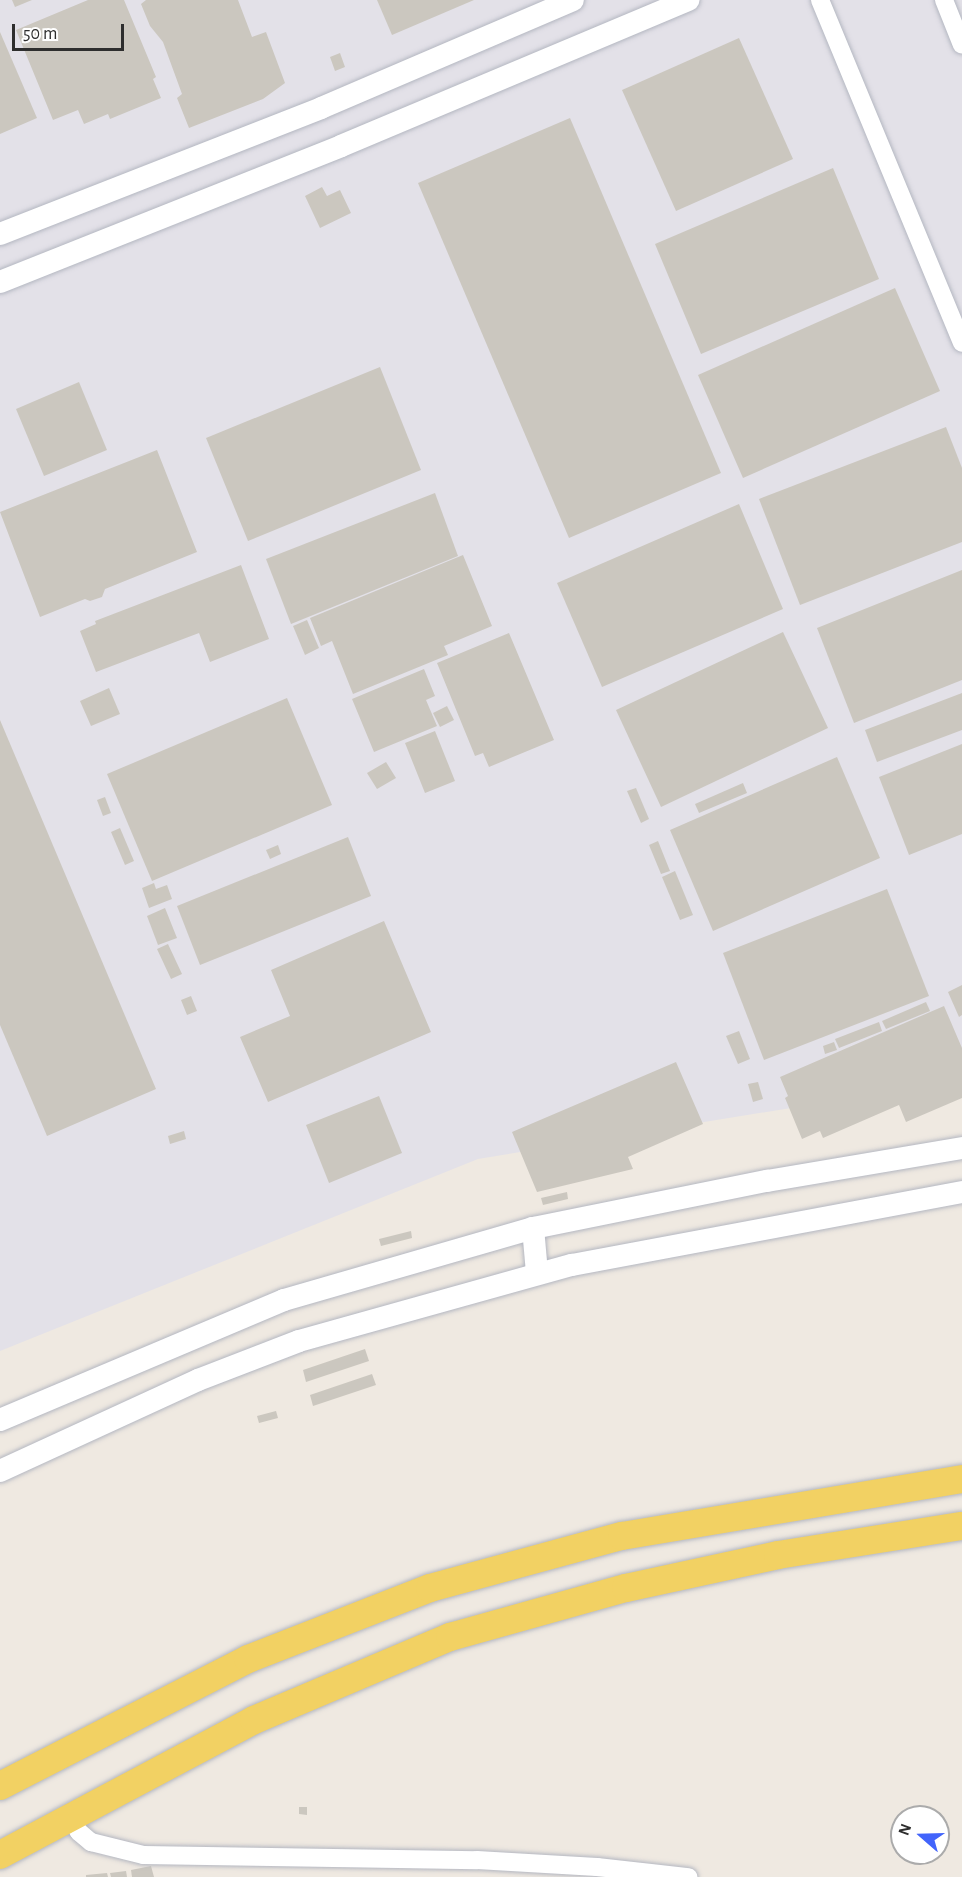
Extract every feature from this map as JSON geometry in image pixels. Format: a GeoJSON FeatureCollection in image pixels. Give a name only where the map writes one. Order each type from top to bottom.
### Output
{"type":"FeatureCollection","features":[{"type":"Feature","properties":{"kind":"main road"},"geometry":{"type":"LineString","coordinates":[[0,1786],[248,1659],[430,1587],[622,1536],[962,1479]]}},
{"type":"Feature","properties":{"kind":"main road"},"geometry":{"type":"LineString","coordinates":[[0,1855],[254,1720],[450,1637],[626,1588],[778,1555],[962,1526]]}},
{"type":"Feature","properties":{"kind":"main road"},"geometry":{"type":"LineString","coordinates":[[0,1768],[71,1749]]}},
{"type":"Feature","properties":{"kind":"street"},"geometry":{"type":"LineString","coordinates":[[0,234],[321,108],[573,0]]}},
{"type":"Feature","properties":{"kind":"street"},"geometry":{"type":"LineString","coordinates":[[0,282],[330,150],[689,0]]}},
{"type":"Feature","properties":{"kind":"street"},"geometry":{"type":"LineString","coordinates":[[820,0],[962,343]]}},
{"type":"Feature","properties":{"kind":"street"},"geometry":{"type":"LineString","coordinates":[[944,0],[962,45]]}},
{"type":"Feature","properties":{"kind":"street"},"geometry":{"type":"LineString","coordinates":[[0,1420],[284,1300],[533,1228],[767,1181],[962,1148]]}},
{"type":"Feature","properties":{"kind":"street"},"geometry":{"type":"LineString","coordinates":[[0,1471],[198,1380],[299,1341],[537,1272],[962,1192]]}},
{"type":"Feature","properties":{"kind":"street"},"geometry":{"type":"LineString","coordinates":[[533,1228],[537,1272]]}},
{"type":"Feature","properties":{"kind":"street"},"geometry":{"type":"LineString","coordinates":[[70,1816],[79,1832],[91,1842],[143,1855],[477,1869],[597,1867],[688,1877]]}},
{"type":"Feature","properties":{"kind":"shaded area"},"geometry":{"type":"Polygon","coordinates":[[[0,0],[962,0],[962,1080],[478,1159],[0,1351],[0,0]]]}},
{"type":"Feature","properties":{"kind":"building"},"geometry":{"type":"Polygon","coordinates":[[[12,0],[32,0],[15,7],[12,0]]]}},
{"type":"Feature","properties":{"kind":"building"},"geometry":{"type":"Polygon","coordinates":[[[88,0],[124,0],[156,77],[153,79],[161,98],[110,119],[108,114],[84,124],[78,110],[53,120],[16,30],[88,0]]]}},
{"type":"Feature","properties":{"kind":"building"},"geometry":{"type":"Polygon","coordinates":[[[146,0],[238,0],[252,37],[266,32],[285,83],[263,99],[189,128],[177,98],[182,94],[163,42],[150,26],[141,4],[146,0]]]}},
{"type":"Feature","properties":{"kind":"building"},"geometry":{"type":"Polygon","coordinates":[[[377,0],[474,0],[392,35],[377,0]]]}},
{"type":"Feature","properties":{"kind":"building"},"geometry":{"type":"Polygon","coordinates":[[[0,32],[37,118],[0,134],[0,32]]]}},
{"type":"Feature","properties":{"kind":"building"},"geometry":{"type":"Polygon","coordinates":[[[739,38],[793,159],[676,211],[622,90],[739,38]]]}},
{"type":"Feature","properties":{"kind":"building"},"geometry":{"type":"Polygon","coordinates":[[[340,53],[345,67],[335,71],[330,57],[340,53]]]}},
{"type":"Feature","properties":{"kind":"building"},"geometry":{"type":"Polygon","coordinates":[[[570,118],[721,473],[569,538],[418,183],[570,118]]]}},
{"type":"Feature","properties":{"kind":"building"},"geometry":{"type":"Polygon","coordinates":[[[833,168],[879,279],[701,354],[655,244],[833,168]]]}},
{"type":"Feature","properties":{"kind":"building"},"geometry":{"type":"Polygon","coordinates":[[[322,187],[327,196],[340,190],[351,213],[320,228],[305,196],[322,187]]]}},
{"type":"Feature","properties":{"kind":"building"},"geometry":{"type":"Polygon","coordinates":[[[895,288],[940,391],[743,478],[698,375],[895,288]]]}},
{"type":"Feature","properties":{"kind":"building"},"geometry":{"type":"Polygon","coordinates":[[[380,367],[421,470],[248,541],[206,438],[380,367]]]}},
{"type":"Feature","properties":{"kind":"building"},"geometry":{"type":"Polygon","coordinates":[[[79,382],[107,450],[44,476],[16,409],[79,382]]]}},
{"type":"Feature","properties":{"kind":"building"},"geometry":{"type":"Polygon","coordinates":[[[946,427],[962,468],[962,542],[800,605],[759,499],[946,427]]]}},
{"type":"Feature","properties":{"kind":"building"},"geometry":{"type":"Polygon","coordinates":[[[157,450],[197,552],[105,589],[102,597],[90,601],[85,599],[40,617],[0,512],[157,450]]]}},
{"type":"Feature","properties":{"kind":"building"},"geometry":{"type":"Polygon","coordinates":[[[435,493],[458,556],[291,624],[266,559],[435,493]]]}},
{"type":"Feature","properties":{"kind":"building"},"geometry":{"type":"Polygon","coordinates":[[[739,504],[783,609],[602,687],[557,583],[739,504]]]}},
{"type":"Feature","properties":{"kind":"building"},"geometry":{"type":"Polygon","coordinates":[[[463,555],[492,626],[444,646],[448,655],[353,694],[332,641],[321,646],[310,618],[463,555]]]}},
{"type":"Feature","properties":{"kind":"building"},"geometry":{"type":"Polygon","coordinates":[[[241,565],[269,639],[210,662],[199,633],[96,672],[80,631],[96,624],[95,621],[241,565]]]}},
{"type":"Feature","properties":{"kind":"building"},"geometry":{"type":"Polygon","coordinates":[[[962,570],[962,680],[854,723],[817,628],[962,570]]]}},
{"type":"Feature","properties":{"kind":"building"},"geometry":{"type":"Polygon","coordinates":[[[307,620],[319,648],[305,655],[293,626],[307,620]]]}},
{"type":"Feature","properties":{"kind":"building"},"geometry":{"type":"Polygon","coordinates":[[[783,632],[828,728],[661,807],[616,710],[783,632]]]}},
{"type":"Feature","properties":{"kind":"building"},"geometry":{"type":"Polygon","coordinates":[[[509,633],[554,740],[489,767],[483,753],[475,756],[437,663],[509,633]]]}},
{"type":"Feature","properties":{"kind":"building"},"geometry":{"type":"Polygon","coordinates":[[[424,669],[435,696],[426,700],[437,726],[374,752],[352,699],[424,669]]]}},
{"type":"Feature","properties":{"kind":"building"},"geometry":{"type":"Polygon","coordinates":[[[109,688],[120,714],[91,726],[80,701],[109,688]]]}},
{"type":"Feature","properties":{"kind":"building"},"geometry":{"type":"Polygon","coordinates":[[[962,693],[962,730],[877,762],[865,730],[962,693]]]}},
{"type":"Feature","properties":{"kind":"building"},"geometry":{"type":"Polygon","coordinates":[[[287,698],[332,805],[152,881],[107,774],[287,698]]]}},
{"type":"Feature","properties":{"kind":"building"},"geometry":{"type":"Polygon","coordinates":[[[447,706],[454,720],[440,727],[433,713],[447,706]]]}},
{"type":"Feature","properties":{"kind":"building"},"geometry":{"type":"Polygon","coordinates":[[[0,720],[156,1089],[47,1136],[0,1025],[0,720]]]}},
{"type":"Feature","properties":{"kind":"building"},"geometry":{"type":"Polygon","coordinates":[[[435,731],[455,781],[425,793],[405,743],[435,731]]]}},
{"type":"Feature","properties":{"kind":"building"},"geometry":{"type":"Polygon","coordinates":[[[962,744],[962,834],[909,855],[879,777],[962,744]]]}},
{"type":"Feature","properties":{"kind":"building"},"geometry":{"type":"Polygon","coordinates":[[[837,757],[880,858],[713,931],[670,830],[837,757]]]}},
{"type":"Feature","properties":{"kind":"building"},"geometry":{"type":"Polygon","coordinates":[[[386,762],[396,778],[377,789],[367,773],[386,762]]]}},
{"type":"Feature","properties":{"kind":"building"},"geometry":{"type":"Polygon","coordinates":[[[743,783],[747,793],[699,813],[695,804],[743,783]]]}},
{"type":"Feature","properties":{"kind":"building"},"geometry":{"type":"Polygon","coordinates":[[[636,788],[649,819],[641,823],[627,791],[636,788]]]}},
{"type":"Feature","properties":{"kind":"building"},"geometry":{"type":"Polygon","coordinates":[[[105,797],[111,813],[103,816],[97,800],[105,797]]]}},
{"type":"Feature","properties":{"kind":"building"},"geometry":{"type":"Polygon","coordinates":[[[120,828],[134,861],[125,865],[111,832],[120,828]]]}},
{"type":"Feature","properties":{"kind":"building"},"geometry":{"type":"Polygon","coordinates":[[[348,837],[371,896],[200,965],[177,906],[348,837]]]}},
{"type":"Feature","properties":{"kind":"building"},"geometry":{"type":"Polygon","coordinates":[[[658,841],[670,871],[661,874],[649,845],[658,841]]]}},
{"type":"Feature","properties":{"kind":"building"},"geometry":{"type":"Polygon","coordinates":[[[278,845],[281,854],[270,859],[266,850],[278,845]]]}},
{"type":"Feature","properties":{"kind":"building"},"geometry":{"type":"Polygon","coordinates":[[[675,871],[693,915],[680,920],[662,877],[675,871]]]}},
{"type":"Feature","properties":{"kind":"building"},"geometry":{"type":"Polygon","coordinates":[[[154,883],[156,889],[167,885],[172,899],[149,908],[142,888],[154,883]]]}},
{"type":"Feature","properties":{"kind":"building"},"geometry":{"type":"Polygon","coordinates":[[[887,889],[929,996],[764,1060],[723,953],[887,889]]]}},
{"type":"Feature","properties":{"kind":"building"},"geometry":{"type":"Polygon","coordinates":[[[165,908],[177,938],[158,945],[147,916],[165,908]]]}},
{"type":"Feature","properties":{"kind":"building"},"geometry":{"type":"Polygon","coordinates":[[[384,921],[431,1032],[268,1102],[240,1037],[290,1016],[271,970],[384,921]]]}},
{"type":"Feature","properties":{"kind":"building"},"geometry":{"type":"Polygon","coordinates":[[[168,944],[182,974],[171,979],[157,949],[168,944]]]}},
{"type":"Feature","properties":{"kind":"building"},"geometry":{"type":"Polygon","coordinates":[[[962,985],[962,1015],[959,1017],[948,992],[962,985]]]}},
{"type":"Feature","properties":{"kind":"building"},"geometry":{"type":"Polygon","coordinates":[[[191,996],[197,1011],[187,1015],[181,1000],[191,996]]]}},
{"type":"Feature","properties":{"kind":"building"},"geometry":{"type":"Polygon","coordinates":[[[926,1002],[930,1011],[886,1029],[882,1021],[926,1002]]]}},
{"type":"Feature","properties":{"kind":"building"},"geometry":{"type":"Polygon","coordinates":[[[944,1006],[962,1048],[962,1098],[906,1122],[899,1105],[823,1138],[820,1131],[802,1139],[785,1098],[788,1096],[780,1077],[944,1006]]]}},
{"type":"Feature","properties":{"kind":"building"},"geometry":{"type":"Polygon","coordinates":[[[879,1022],[882,1031],[839,1048],[835,1039],[879,1022]]]}},
{"type":"Feature","properties":{"kind":"building"},"geometry":{"type":"Polygon","coordinates":[[[739,1031],[750,1059],[738,1064],[726,1036],[739,1031]]]}},
{"type":"Feature","properties":{"kind":"building"},"geometry":{"type":"Polygon","coordinates":[[[834,1042],[837,1050],[825,1054],[823,1046],[834,1042]]]}},
{"type":"Feature","properties":{"kind":"building"},"geometry":{"type":"Polygon","coordinates":[[[676,1062],[703,1124],[628,1157],[633,1169],[537,1192],[512,1132],[676,1062]]]}},
{"type":"Feature","properties":{"kind":"building"},"geometry":{"type":"Polygon","coordinates":[[[758,1082],[763,1099],[753,1102],[748,1084],[758,1082]]]}},
{"type":"Feature","properties":{"kind":"building"},"geometry":{"type":"Polygon","coordinates":[[[379,1096],[402,1153],[329,1183],[306,1125],[379,1096]]]}},
{"type":"Feature","properties":{"kind":"building"},"geometry":{"type":"Polygon","coordinates":[[[184,1131],[186,1139],[170,1144],[168,1136],[184,1131]]]}},
{"type":"Feature","properties":{"kind":"building"},"geometry":{"type":"Polygon","coordinates":[[[567,1192],[568,1199],[543,1205],[541,1198],[567,1192]]]}},
{"type":"Feature","properties":{"kind":"building"},"geometry":{"type":"Polygon","coordinates":[[[411,1231],[412,1238],[381,1246],[379,1239],[411,1231]]]}},
{"type":"Feature","properties":{"kind":"building"},"geometry":{"type":"Polygon","coordinates":[[[365,1349],[369,1361],[306,1382],[303,1370],[365,1349]]]}},
{"type":"Feature","properties":{"kind":"building"},"geometry":{"type":"Polygon","coordinates":[[[372,1374],[376,1385],[313,1406],[310,1395],[372,1374]]]}},
{"type":"Feature","properties":{"kind":"building"},"geometry":{"type":"Polygon","coordinates":[[[276,1411],[278,1418],[259,1423],[257,1416],[276,1411]]]}},
{"type":"Feature","properties":{"kind":"building"},"geometry":{"type":"Polygon","coordinates":[[[299,1807],[307,1807],[307,1815],[299,1814],[299,1807]]]}},
{"type":"Feature","properties":{"kind":"building"},"geometry":{"type":"Polygon","coordinates":[[[151,1866],[154,1877],[132,1877],[131,1870],[151,1866]]]}},
{"type":"Feature","properties":{"kind":"building"},"geometry":{"type":"Polygon","coordinates":[[[126,1871],[127,1877],[111,1877],[110,1873],[126,1871]]]}},
{"type":"Feature","properties":{"kind":"building"},"geometry":{"type":"Polygon","coordinates":[[[107,1873],[108,1877],[86,1877],[86,1875],[107,1873]]]}}]}
